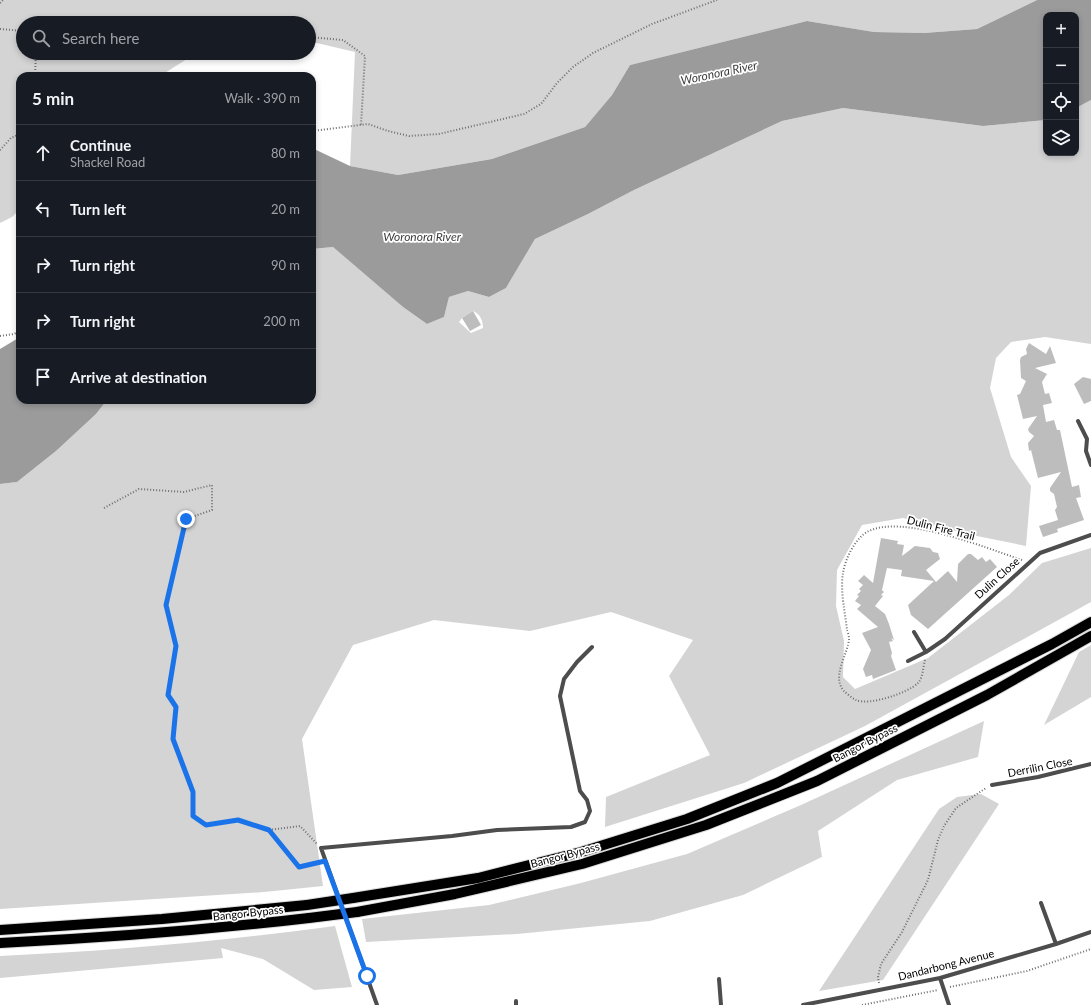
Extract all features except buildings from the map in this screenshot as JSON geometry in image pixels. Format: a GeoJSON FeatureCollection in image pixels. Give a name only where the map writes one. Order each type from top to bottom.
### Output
{"type":"FeatureCollection","features":[{"type":"Feature","properties":{"kind":"main road","name":"Bangor Bypass"},"geometry":{"type":"LineString","coordinates":[[0,930],[162,920],[307,905],[478,878],[581,852],[687,819],[777,783],[1045,648],[1091,622]]}},
{"type":"Feature","properties":{"kind":"main road","name":"Bangor Bypass"},"geometry":{"type":"LineString","coordinates":[[0,943],[95,939],[226,928],[357,912],[455,894],[582,864],[706,825],[817,781],[988,695],[1091,636]]}},
{"type":"Feature","properties":{"kind":"street"},"geometry":{"type":"LineString","coordinates":[[1078,421],[1089,438],[1086,451],[1091,465]]}},
{"type":"Feature","properties":{"kind":"street","name":"Dulin Close"},"geometry":{"type":"LineString","coordinates":[[908,661],[926,652],[945,639],[1040,553],[1091,535]]}},
{"type":"Feature","properties":{"kind":"street"},"geometry":{"type":"LineString","coordinates":[[914,632],[926,652]]}},
{"type":"Feature","properties":{"kind":"street"},"geometry":{"type":"LineString","coordinates":[[377,1005],[321,848],[452,836],[497,830],[571,827],[585,822],[590,811],[587,800],[580,791],[560,696],[564,680],[577,662],[592,647]]}},
{"type":"Feature","properties":{"kind":"street","name":"Derrilin Close"},"geometry":{"type":"LineString","coordinates":[[992,785],[1038,777],[1091,764]]}},
{"type":"Feature","properties":{"kind":"street"},"geometry":{"type":"LineString","coordinates":[[1040,903],[1056,944]]}},
{"type":"Feature","properties":{"kind":"street","name":"Dandarbong Avenue"},"geometry":{"type":"LineString","coordinates":[[802,1005],[940,978],[1056,944],[1091,932]]}},
{"type":"Feature","properties":{"kind":"street"},"geometry":{"type":"LineString","coordinates":[[940,978],[949,1005]]}},
{"type":"Feature","properties":{"kind":"street"},"geometry":{"type":"LineString","coordinates":[[719,979],[721,1005]]}},
{"type":"Feature","properties":{"kind":"path"},"geometry":{"type":"LineString","coordinates":[[0,3],[3,0]]}},
{"type":"Feature","properties":{"kind":"path"},"geometry":{"type":"LineString","coordinates":[[316,131],[368,124],[388,132],[409,136],[439,134],[524,114],[541,104],[556,83],[573,67],[593,53],[652,24],[717,0]]}},
{"type":"Feature","properties":{"kind":"path"},"geometry":{"type":"LineString","coordinates":[[0,29],[16,30]]}},
{"type":"Feature","properties":{"kind":"path"},"geometry":{"type":"LineString","coordinates":[[316,38],[343,40],[365,56],[361,125]]}},
{"type":"Feature","properties":{"kind":"path"},"geometry":{"type":"LineString","coordinates":[[35,72],[36,60]]}},
{"type":"Feature","properties":{"kind":"path"},"geometry":{"type":"LineString","coordinates":[[0,150],[11,138],[16,136]]}},
{"type":"Feature","properties":{"kind":"path"},"geometry":{"type":"LineString","coordinates":[[0,336],[16,333]]}},
{"type":"Feature","properties":{"kind":"path"},"geometry":{"type":"LineString","coordinates":[[104,508],[139,489],[184,492],[212,484],[212,510],[186,519],[166,605],[176,646],[168,695],[176,707],[173,739],[193,792],[193,816],[206,825],[238,820],[269,830],[300,826],[321,848]]}},
{"type":"Feature","properties":{"kind":"path","name":"Dulin Fire Trail"},"geometry":{"type":"LineString","coordinates":[[926,652],[918,683],[906,690],[874,702],[856,700],[842,689],[839,673],[849,639],[845,614],[843,571],[851,552],[867,532],[877,528],[901,526],[925,530],[1029,562]]}},
{"type":"Feature","properties":{"kind":"path"},"geometry":{"type":"LineString","coordinates":[[881,990],[878,978],[881,964],[902,932],[928,880],[938,840],[944,826],[956,808],[992,785]]}},
{"type":"Feature","properties":{"kind":"path"},"geometry":{"type":"LineString","coordinates":[[269,830],[299,867],[325,861]]}},
{"type":"Feature","properties":{"kind":"path"},"geometry":{"type":"LineString","coordinates":[[862,1005],[1027,971],[1091,949]]}},
{"type":"Feature","properties":{"kind":"shaded area"},"geometry":{"type":"Polygon","coordinates":[[[0,0],[1037,0],[977,29],[924,33],[874,32],[807,21],[630,65],[612,95],[585,127],[492,159],[398,175],[350,166],[355,52],[316,43],[316,16],[16,16],[16,60],[185,60],[166,72],[16,72],[16,213],[12,217],[0,223],[0,0]]]}},
{"type":"Feature","properties":{"kind":"shaded area"},"geometry":{"type":"Polygon","coordinates":[[[1091,100],[1091,344],[1045,337],[1011,342],[996,358],[990,388],[1011,457],[1031,486],[1026,546],[967,534],[903,518],[862,525],[837,570],[836,606],[844,641],[843,677],[855,689],[928,658],[1009,595],[1042,563],[1091,548],[1091,602],[865,726],[744,783],[605,827],[606,797],[710,755],[669,676],[693,640],[611,612],[530,631],[434,620],[353,645],[302,739],[323,886],[264,892],[0,909],[0,484],[17,482],[56,451],[96,414],[104,404],[316,404],[316,249],[333,247],[403,307],[427,324],[444,317],[449,297],[468,291],[489,297],[506,288],[535,239],[634,190],[782,121],[843,108],[983,126],[1043,120],[1043,156],[1079,156],[1079,106],[1091,100]],[[473,311],[462,318],[459,322],[471,333],[483,328],[481,318],[473,311]]]}},
{"type":"Feature","properties":{"kind":"shaded area"},"geometry":{"type":"Polygon","coordinates":[[[1091,645],[1091,697],[1044,725],[1079,652],[1091,645]]]}},
{"type":"Feature","properties":{"kind":"shaded area"},"geometry":{"type":"Polygon","coordinates":[[[984,721],[978,757],[897,780],[818,831],[822,857],[743,895],[650,921],[517,934],[366,942],[362,919],[489,905],[581,883],[687,854],[801,805],[984,721]]]}},
{"type":"Feature","properties":{"kind":"shaded area"},"geometry":{"type":"Polygon","coordinates":[[[981,794],[999,804],[883,980],[819,991],[939,809],[957,797],[981,794]]]}},
{"type":"Feature","properties":{"kind":"shaded area"},"geometry":{"type":"Polygon","coordinates":[[[335,926],[352,987],[314,990],[263,959],[221,948],[223,958],[0,978],[0,956],[168,945],[335,926]]]}},
{"type":"Feature","properties":{"kind":"water","name":"Woronora River"},"geometry":{"type":"Polygon","coordinates":[[[1037,0],[1091,0],[1091,100],[1079,106],[1079,12],[1043,12],[1043,120],[983,126],[843,108],[782,121],[634,190],[535,239],[506,288],[489,297],[468,291],[449,297],[444,317],[427,324],[403,307],[333,247],[316,249],[316,150],[350,166],[398,175],[492,159],[585,127],[612,95],[630,65],[807,21],[874,32],[924,33],[977,29],[1037,0]]]}},
{"type":"Feature","properties":{"kind":"water"},"geometry":{"type":"Polygon","coordinates":[[[16,339],[16,404],[104,404],[96,414],[56,451],[17,482],[0,484],[0,349],[16,339]]]}},
{"type":"Feature","properties":{"kind":"route"},"geometry":{"type":"LineString","coordinates":[[186,519],[166,605],[176,646],[168,695],[176,707],[173,739],[193,792],[193,816],[206,825],[238,820],[269,830],[299,867],[325,861],[367,976]]}}]}
